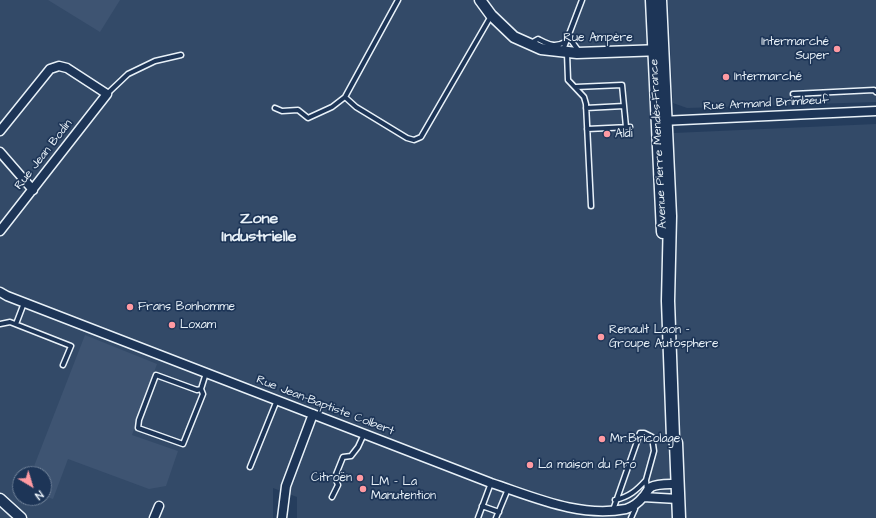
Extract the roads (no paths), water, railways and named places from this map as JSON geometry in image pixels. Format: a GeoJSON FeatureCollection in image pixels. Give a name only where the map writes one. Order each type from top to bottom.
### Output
{"type":"FeatureCollection","features":[{"type":"Feature","properties":{"kind":"main road","name":"Avenue Pierre Mendés-France"},"geometry":{"type":"LineString","coordinates":[[652,0],[658,48]]}},
{"type":"Feature","properties":{"kind":"main road","name":"Avenue Pierre Mendés-France"},"geometry":{"type":"LineString","coordinates":[[660,0],[658,48],[661,121],[662,218],[669,287],[668,301],[673,438],[676,443],[674,484],[675,500],[679,518]]}},
{"type":"Feature","properties":{"kind":"main road","name":"Avenue Pierre Mendés-France"},"geometry":{"type":"LineString","coordinates":[[672,518],[675,500]]}},
{"type":"Feature","properties":{"kind":"street","name":"Rue Ampère"},"geometry":{"type":"LineString","coordinates":[[480,0],[491,16],[514,37],[541,48],[565,49],[582,53],[658,48]]}},
{"type":"Feature","properties":{"kind":"street"},"geometry":{"type":"LineString","coordinates":[[0,132],[50,69],[59,66],[67,68],[107,94]]}},
{"type":"Feature","properties":{"kind":"street","name":"Rue Jean Bodin"},"geometry":{"type":"LineString","coordinates":[[0,231],[107,94]]}},
{"type":"Feature","properties":{"kind":"street","name":"Rue Armand Brimbeuf"},"geometry":{"type":"LineString","coordinates":[[661,121],[876,111]]}},
{"type":"Feature","properties":{"kind":"street"},"geometry":{"type":"LineString","coordinates":[[0,152],[33,190]]}},
{"type":"Feature","properties":{"kind":"street","name":"Rue Jean-Baptiste Colbert"},"geometry":{"type":"LineString","coordinates":[[0,292],[364,434],[565,510],[580,513],[624,510],[634,505],[657,485],[674,484]]}},
{"type":"Feature","properties":{"kind":"street"},"geometry":{"type":"LineString","coordinates":[[282,518],[286,486],[313,414]]}},
{"type":"Feature","properties":{"kind":"street"},"geometry":{"type":"LineString","coordinates":[[645,494],[675,500]]}},
{"type":"Feature","properties":{"kind":"street"},"geometry":{"type":"LineString","coordinates":[[0,499],[21,518]]}},
{"type":"Feature","properties":{"kind":"street"},"geometry":{"type":"LineString","coordinates":[[154,518],[159,506]]}},
{"type":"Feature","properties":{"kind":"lane"},"geometry":{"type":"LineString","coordinates":[[274,108],[282,111],[298,110],[308,118],[332,107],[344,97],[398,0]]}},
{"type":"Feature","properties":{"kind":"lane"},"geometry":{"type":"LineString","coordinates":[[582,0],[568,36],[565,49],[568,80],[584,97],[586,108],[591,206]]}},
{"type":"Feature","properties":{"kind":"lane"},"geometry":{"type":"LineString","coordinates":[[344,97],[356,107],[407,138],[414,140],[421,137],[491,16]]}},
{"type":"Feature","properties":{"kind":"lane"},"geometry":{"type":"LineString","coordinates":[[568,36],[576,48],[582,53]]}},
{"type":"Feature","properties":{"kind":"lane"},"geometry":{"type":"LineString","coordinates":[[107,94],[128,74],[155,61],[181,55]]}},
{"type":"Feature","properties":{"kind":"lane"},"geometry":{"type":"LineString","coordinates":[[576,87],[622,85],[628,127],[587,129]]}},
{"type":"Feature","properties":{"kind":"lane"},"geometry":{"type":"LineString","coordinates":[[793,94],[874,90],[876,92]]}},
{"type":"Feature","properties":{"kind":"lane"},"geometry":{"type":"LineString","coordinates":[[586,108],[624,106]]}},
{"type":"Feature","properties":{"kind":"lane"},"geometry":{"type":"LineString","coordinates":[[16,324],[24,302]]}},
{"type":"Feature","properties":{"kind":"lane"},"geometry":{"type":"LineString","coordinates":[[0,324],[10,322],[71,346],[63,365]]}},
{"type":"Feature","properties":{"kind":"lane"},"geometry":{"type":"LineString","coordinates":[[201,389],[197,390],[156,375],[139,420],[138,428],[182,444],[203,394],[201,389],[206,373]]}},
{"type":"Feature","properties":{"kind":"lane"},"geometry":{"type":"LineString","coordinates":[[250,467],[277,400]]}},
{"type":"Feature","properties":{"kind":"lane"},"geometry":{"type":"LineString","coordinates":[[612,512],[640,432],[652,437],[654,451],[646,480],[645,494]]}},
{"type":"Feature","properties":{"kind":"lane"},"geometry":{"type":"LineString","coordinates":[[332,497],[338,485],[335,477],[343,457],[351,456],[358,447],[364,434]]}},
{"type":"Feature","properties":{"kind":"lane"},"geometry":{"type":"LineString","coordinates":[[615,500],[623,498],[636,490],[646,480]]}},
{"type":"Feature","properties":{"kind":"lane"},"geometry":{"type":"LineString","coordinates":[[478,518],[491,483]]}},
{"type":"Feature","properties":{"kind":"lane"},"geometry":{"type":"LineString","coordinates":[[496,518],[508,489]]}},
{"type":"Feature","properties":{"kind":"lane"},"geometry":{"type":"LineString","coordinates":[[631,518],[635,509],[634,505]]}},
{"type":"Feature","properties":{"kind":"lane"},"geometry":{"type":"LineString","coordinates":[[482,506],[499,512]]}},
{"type":"Feature","properties":{"kind":"place","name":"Intermarché Super"},"geometry":{"type":"Point","coordinates":[837,49]}},
{"type":"Feature","properties":{"kind":"place","name":"Intermarché"},"geometry":{"type":"Point","coordinates":[726,77]}},
{"type":"Feature","properties":{"kind":"place","name":"Aldi"},"geometry":{"type":"Point","coordinates":[607,134]}},
{"type":"Feature","properties":{"kind":"place","name":"Frans Bonhomme"},"geometry":{"type":"Point","coordinates":[130,307]}},
{"type":"Feature","properties":{"kind":"place","name":"Loxam"},"geometry":{"type":"Point","coordinates":[172,325]}},
{"type":"Feature","properties":{"kind":"place","name":"Renault Laon - Groupe Autosphere"},"geometry":{"type":"Point","coordinates":[601,337]}},
{"type":"Feature","properties":{"kind":"place","name":"Mr.Bricolage"},"geometry":{"type":"Point","coordinates":[602,439]}},
{"type":"Feature","properties":{"kind":"place","name":"La maison du Pro"},"geometry":{"type":"Point","coordinates":[530,465]}},
{"type":"Feature","properties":{"kind":"place","name":"Citroën"},"geometry":{"type":"Point","coordinates":[360,478]}},
{"type":"Feature","properties":{"kind":"place","name":"LM - La Manutention"},"geometry":{"type":"Point","coordinates":[363,489]}},
{"type":"Feature","properties":{"kind":"district","name":"Zone Industrielle"},"geometry":{"type":"Point","coordinates":[259,229]}}]}
